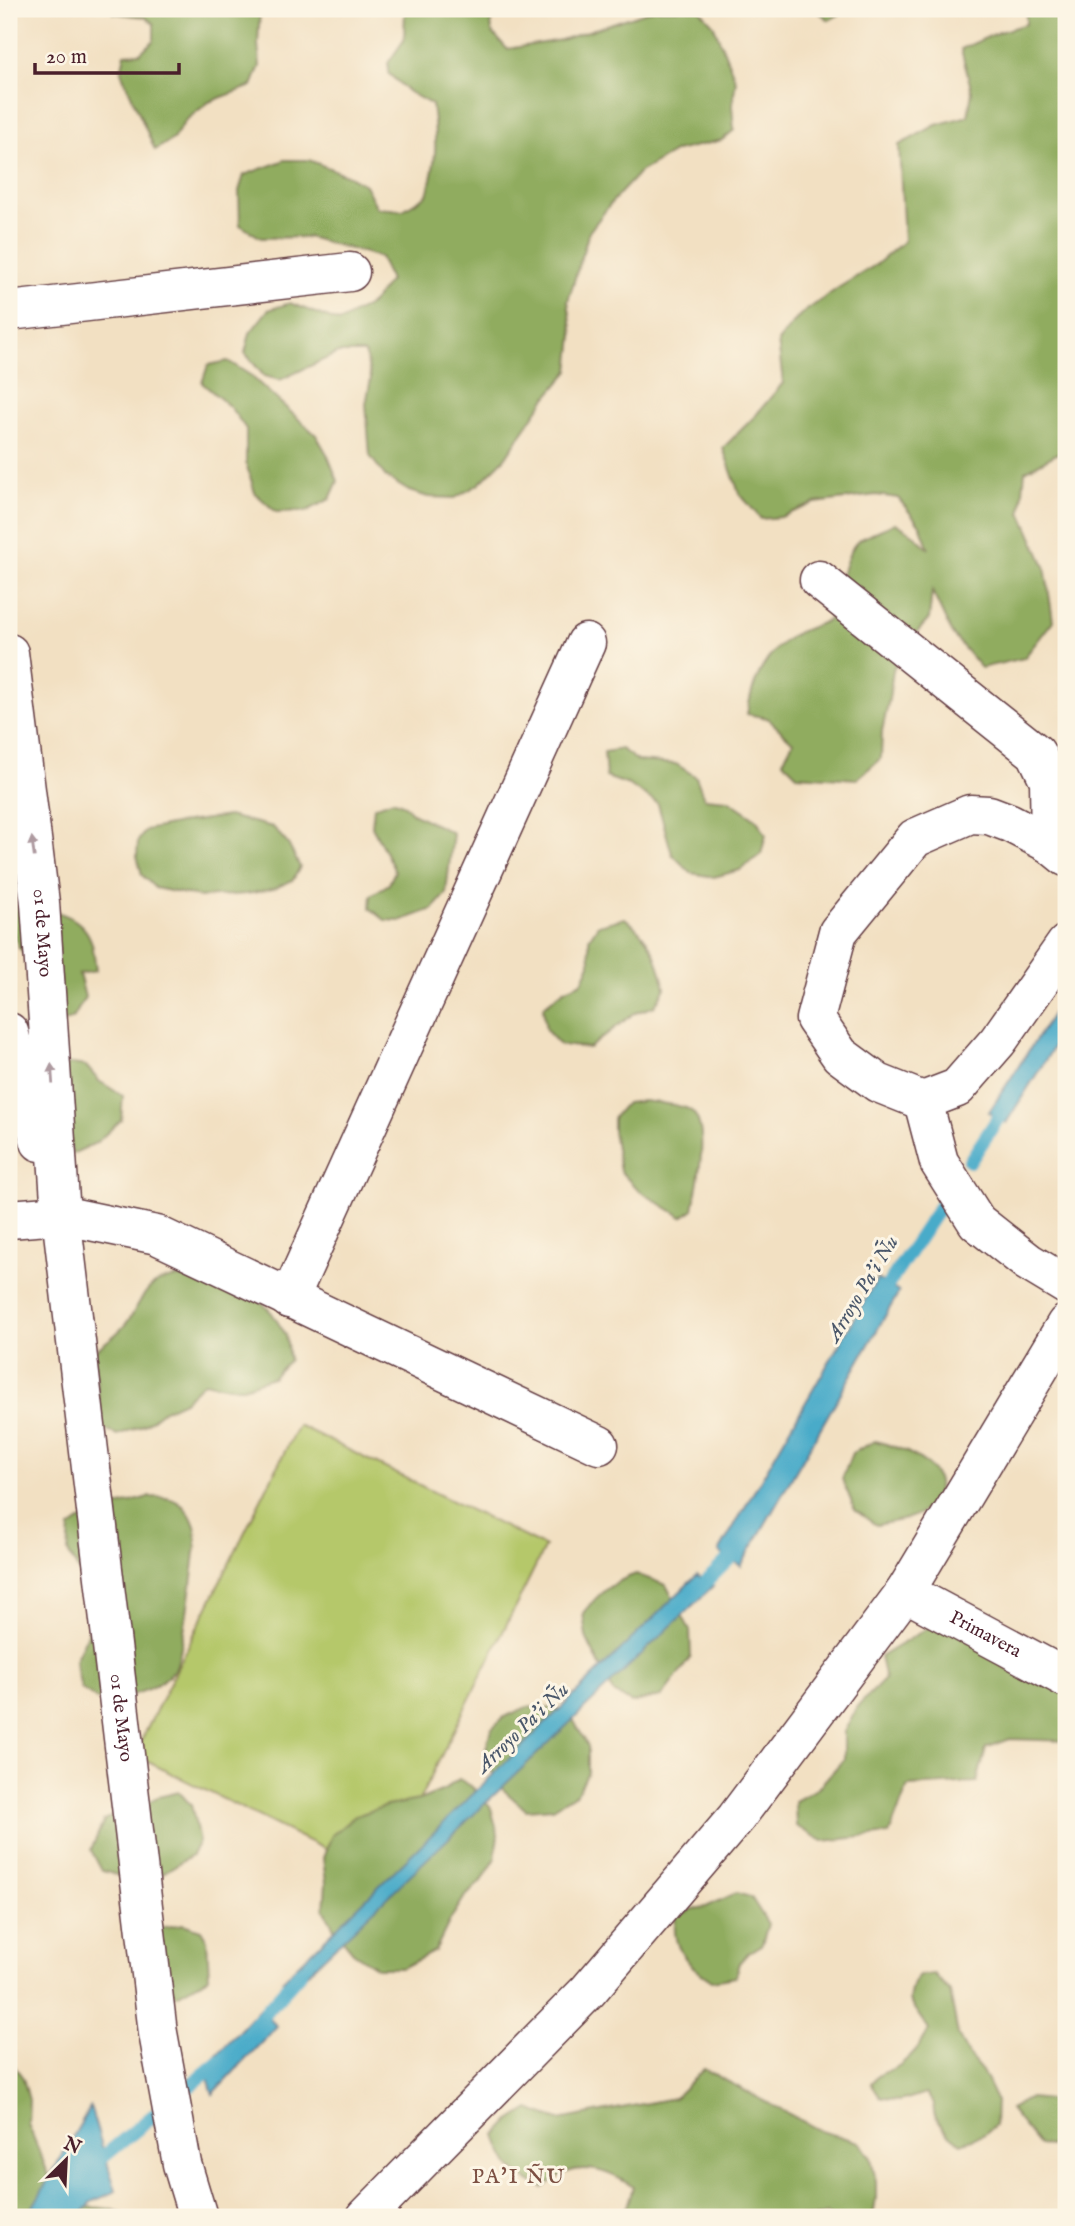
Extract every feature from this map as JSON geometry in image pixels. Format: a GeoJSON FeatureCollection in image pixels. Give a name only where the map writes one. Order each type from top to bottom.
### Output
{"type":"FeatureCollection","features":[{"type":"Feature","properties":{"kind":"street"},"geometry":{"type":"LineString","coordinates":[[9,311],[350,272]]}},
{"type":"Feature","properties":{"kind":"street"},"geometry":{"type":"LineString","coordinates":[[819,580],[1035,753],[1049,780],[1058,850]]}},
{"type":"Feature","properties":{"kind":"street"},"geometry":{"type":"LineString","coordinates":[[289,1298],[586,643]]}},
{"type":"Feature","properties":{"kind":"street","name":"01 de Mayo"},"geometry":{"type":"LineString","coordinates":[[9,653],[14,737],[40,903],[61,1215],[158,2033],[182,2164],[198,2217]]}},
{"type":"Feature","properties":{"kind":"street"},"geometry":{"type":"LineString","coordinates":[[1058,850],[1010,823],[989,815],[970,814],[915,838],[838,932],[815,1019],[840,1055],[878,1083],[923,1101],[957,1088],[998,1041],[1066,944]]}},
{"type":"Feature","properties":{"kind":"street","name":"01 de Mayo"},"geometry":{"type":"LineString","coordinates":[[9,1032],[61,1215]]}},
{"type":"Feature","properties":{"kind":"street"},"geometry":{"type":"LineString","coordinates":[[923,1101],[939,1162],[977,1222],[1028,1262],[1066,1285]]}},
{"type":"Feature","properties":{"kind":"street"},"geometry":{"type":"LineString","coordinates":[[9,1219],[61,1215],[157,1235],[599,1445]]}},
{"type":"Feature","properties":{"kind":"street"},"geometry":{"type":"LineString","coordinates":[[366,2217],[588,1992],[736,1818],[905,1592],[1066,1324]]}},
{"type":"Feature","properties":{"kind":"street","name":"Primavera"},"geometry":{"type":"LineString","coordinates":[[905,1592],[1066,1678]]}},
{"type":"Feature","properties":{"kind":"green space"},"geometry":{"type":"Polygon","coordinates":[[[111,9],[260,9],[260,66],[252,86],[209,102],[186,120],[173,139],[155,150],[121,72],[125,54],[140,53],[154,40],[154,24],[145,17],[113,13],[111,9]]]}},
{"type":"Feature","properties":{"kind":"green space"},"geometry":{"type":"Polygon","coordinates":[[[405,9],[490,9],[492,32],[507,49],[561,40],[655,9],[699,9],[713,24],[736,81],[732,105],[734,130],[722,140],[676,151],[640,172],[589,232],[568,301],[573,336],[569,371],[545,399],[505,458],[479,484],[455,498],[428,497],[409,491],[386,477],[370,456],[366,404],[371,378],[365,353],[338,353],[280,380],[264,376],[245,353],[250,333],[268,310],[290,303],[339,322],[371,304],[390,280],[380,257],[308,237],[261,238],[240,225],[239,191],[244,175],[285,160],[309,160],[365,185],[377,208],[403,210],[427,195],[435,151],[432,105],[409,92],[388,73],[388,63],[404,40],[405,9]]]}},
{"type":"Feature","properties":{"kind":"green space"},"geometry":{"type":"Polygon","coordinates":[[[815,9],[849,9],[829,20],[815,9]]]}},
{"type":"Feature","properties":{"kind":"green space"},"geometry":{"type":"Polygon","coordinates":[[[1026,9],[1066,9],[1066,449],[1025,471],[1021,512],[1045,566],[1053,621],[1024,658],[981,668],[952,634],[932,591],[929,619],[902,649],[893,670],[882,731],[881,758],[857,779],[797,775],[783,761],[793,742],[767,718],[747,714],[761,669],[783,642],[829,620],[848,558],[859,540],[895,523],[912,533],[929,549],[920,525],[898,498],[876,495],[815,503],[781,517],[761,519],[739,493],[723,448],[783,383],[778,341],[800,315],[877,264],[904,241],[899,145],[936,125],[968,116],[972,92],[961,49],[999,32],[1026,24],[1026,9]]]}},
{"type":"Feature","properties":{"kind":"green space"},"geometry":{"type":"Polygon","coordinates":[[[228,361],[250,375],[316,435],[338,481],[330,499],[307,511],[276,512],[255,493],[246,463],[246,429],[230,407],[202,383],[208,365],[228,361]]]}},
{"type":"Feature","properties":{"kind":"green space"},"geometry":{"type":"Polygon","coordinates":[[[621,749],[638,761],[676,764],[696,777],[704,798],[728,800],[756,819],[766,835],[761,854],[740,870],[714,877],[691,873],[672,854],[658,804],[629,785],[606,777],[604,752],[621,749]]]}},
{"type":"Feature","properties":{"kind":"green space"},"geometry":{"type":"Polygon","coordinates":[[[393,800],[405,805],[412,813],[453,833],[446,893],[433,909],[400,921],[385,920],[370,908],[371,895],[389,884],[395,871],[372,826],[374,807],[393,800]]]}},
{"type":"Feature","properties":{"kind":"green space"},"geometry":{"type":"Polygon","coordinates":[[[228,816],[273,827],[288,844],[300,867],[293,880],[273,889],[247,894],[201,897],[155,888],[142,875],[137,856],[138,841],[146,830],[228,816]]]}},
{"type":"Feature","properties":{"kind":"green space"},"geometry":{"type":"Polygon","coordinates":[[[18,906],[51,911],[72,918],[87,933],[92,944],[96,971],[79,974],[85,997],[74,1017],[49,1029],[32,964],[18,946],[9,922],[18,906]]]}},
{"type":"Feature","properties":{"kind":"green space"},"geometry":{"type":"Polygon","coordinates":[[[625,918],[641,933],[652,949],[665,988],[655,1006],[633,1014],[589,1048],[560,1045],[546,1030],[543,1007],[564,990],[582,982],[590,964],[589,939],[598,925],[625,918]]]}},
{"type":"Feature","properties":{"kind":"green space"},"geometry":{"type":"Polygon","coordinates":[[[72,1064],[86,1066],[99,1081],[123,1096],[121,1120],[96,1143],[72,1154],[56,1069],[72,1064]]]}},
{"type":"Feature","properties":{"kind":"green space"},"geometry":{"type":"Polygon","coordinates":[[[644,1101],[688,1109],[696,1116],[700,1127],[701,1156],[693,1210],[682,1217],[638,1190],[620,1171],[613,1118],[626,1103],[644,1101]]]}},
{"type":"Feature","properties":{"kind":"green space"},"geometry":{"type":"Polygon","coordinates":[[[178,1277],[196,1281],[218,1281],[250,1290],[272,1313],[286,1335],[289,1360],[273,1377],[243,1387],[204,1382],[184,1401],[164,1410],[146,1424],[118,1435],[102,1429],[93,1352],[122,1328],[148,1290],[159,1282],[178,1277]]]}},
{"type":"Feature","properties":{"kind":"green space"},"geometry":{"type":"Polygon","coordinates":[[[298,1425],[545,1547],[381,1877],[134,1755],[298,1425]]]}},
{"type":"Feature","properties":{"kind":"green space"},"geometry":{"type":"Polygon","coordinates":[[[875,1441],[905,1451],[933,1471],[938,1480],[938,1490],[930,1507],[913,1517],[876,1525],[855,1510],[842,1479],[852,1453],[875,1441]]]}},
{"type":"Feature","properties":{"kind":"green space"},"geometry":{"type":"Polygon","coordinates":[[[148,1497],[175,1500],[190,1515],[196,1530],[192,1578],[178,1662],[168,1676],[151,1688],[103,1703],[81,1689],[75,1660],[94,1616],[89,1589],[68,1552],[70,1528],[89,1515],[148,1497]]]}},
{"type":"Feature","properties":{"kind":"green space"},"geometry":{"type":"Polygon","coordinates":[[[636,1574],[666,1585],[690,1630],[691,1657],[662,1696],[631,1703],[612,1691],[586,1637],[583,1613],[606,1589],[636,1574]]]}},
{"type":"Feature","properties":{"kind":"green space"},"geometry":{"type":"Polygon","coordinates":[[[954,1612],[988,1626],[1005,1669],[1041,1679],[1066,1678],[1066,1741],[1010,1739],[986,1748],[977,1782],[908,1786],[889,1834],[823,1841],[796,1826],[795,1801],[817,1789],[844,1759],[844,1732],[857,1707],[885,1679],[880,1657],[954,1612]]]}},
{"type":"Feature","properties":{"kind":"green space"},"geometry":{"type":"Polygon","coordinates":[[[527,1707],[560,1709],[570,1714],[588,1746],[588,1772],[577,1793],[553,1808],[526,1810],[497,1784],[485,1753],[491,1729],[504,1717],[527,1707]]]}},
{"type":"Feature","properties":{"kind":"green space"},"geometry":{"type":"Polygon","coordinates":[[[459,1779],[471,1786],[491,1808],[498,1834],[495,1860],[483,1879],[464,1898],[435,1951],[402,1968],[377,1968],[353,1952],[335,1930],[324,1909],[326,1883],[323,1858],[332,1835],[355,1816],[386,1806],[419,1800],[444,1790],[459,1779]]]}},
{"type":"Feature","properties":{"kind":"green space"},"geometry":{"type":"Polygon","coordinates":[[[179,1792],[191,1805],[199,1841],[192,1855],[153,1879],[102,1871],[91,1850],[104,1820],[124,1809],[179,1792]]]}},
{"type":"Feature","properties":{"kind":"green space"},"geometry":{"type":"Polygon","coordinates":[[[736,1893],[751,1897],[768,1924],[762,1944],[739,1963],[735,1977],[712,1981],[682,1954],[676,1937],[676,1916],[706,1907],[736,1893]]]}},
{"type":"Feature","properties":{"kind":"green space"},"geometry":{"type":"Polygon","coordinates":[[[183,1924],[201,1930],[207,1940],[209,1977],[177,1995],[156,1991],[159,1928],[183,1924]]]}},
{"type":"Feature","properties":{"kind":"green space"},"geometry":{"type":"Polygon","coordinates":[[[934,1974],[950,1992],[958,2035],[968,2055],[982,2071],[996,2100],[995,2125],[983,2135],[961,2143],[938,2121],[934,2104],[926,2093],[900,2101],[880,2097],[871,2083],[905,2061],[917,2049],[929,2030],[909,2001],[911,1989],[918,1976],[934,1974]]]}},
{"type":"Feature","properties":{"kind":"green space"},"geometry":{"type":"Polygon","coordinates":[[[9,2059],[23,2078],[29,2100],[28,2124],[50,2178],[77,2207],[110,2209],[128,2217],[9,2217],[9,2059]]]}},
{"type":"Feature","properties":{"kind":"green space"},"geometry":{"type":"Polygon","coordinates":[[[704,2069],[821,2131],[859,2142],[871,2158],[876,2181],[873,2217],[831,2217],[826,2214],[819,2217],[620,2217],[633,2187],[610,2174],[584,2169],[564,2173],[543,2188],[517,2174],[504,2155],[496,2136],[509,2122],[529,2109],[559,2120],[674,2098],[704,2069]]]}},
{"type":"Feature","properties":{"kind":"green space"},"geometry":{"type":"Polygon","coordinates":[[[1030,2098],[1066,2102],[1066,2147],[1039,2145],[1010,2109],[1030,2098]]]}},
{"type":"Feature","properties":{"kind":"water"},"geometry":{"type":"Polygon","coordinates":[[[1066,993],[1066,1027],[1006,1123],[989,1112],[1066,993]]]}},
{"type":"Feature","properties":{"kind":"water"},"geometry":{"type":"Polygon","coordinates":[[[877,1279],[899,1292],[741,1566],[719,1552],[877,1279]]]}},
{"type":"Feature","properties":{"kind":"water"},"geometry":{"type":"Polygon","coordinates":[[[697,1575],[713,1586],[292,1988],[283,1980],[697,1575]]]}},
{"type":"Feature","properties":{"kind":"water"},"geometry":{"type":"Polygon","coordinates":[[[259,2009],[277,2026],[213,2094],[205,2068],[259,2009]]]}},
{"type":"Feature","properties":{"kind":"water"},"geometry":{"type":"Polygon","coordinates":[[[90,2107],[116,2191],[92,2202],[79,2217],[27,2217],[90,2107]]]}},
{"type":"Feature","properties":{"kind":"waterway","name":"Arroyo Pa'i Ñu"},"geometry":{"type":"LineString","coordinates":[[970,1161],[1008,1103]]}},
{"type":"Feature","properties":{"kind":"waterway","name":"Arroyo Pa'i Ñu"},"geometry":{"type":"LineString","coordinates":[[878,1300],[941,1205]]}},
{"type":"Feature","properties":{"kind":"waterway","name":"Arroyo Pa'i Ñu"},"geometry":{"type":"LineString","coordinates":[[693,1595],[735,1553],[740,1543]]}},
{"type":"Feature","properties":{"kind":"waterway","name":"Arroyo Pa'i Ñu"},"geometry":{"type":"LineString","coordinates":[[253,2026],[300,1973]]}},
{"type":"Feature","properties":{"kind":"waterway","name":"Arroyo Pa'i Ñu"},"geometry":{"type":"LineString","coordinates":[[92,2166],[220,2061]]}},
{"type":"Feature","properties":{"kind":"district","name":"PA'I ÑU"},"geometry":{"type":"Point","coordinates":[519,2177]}}]}
